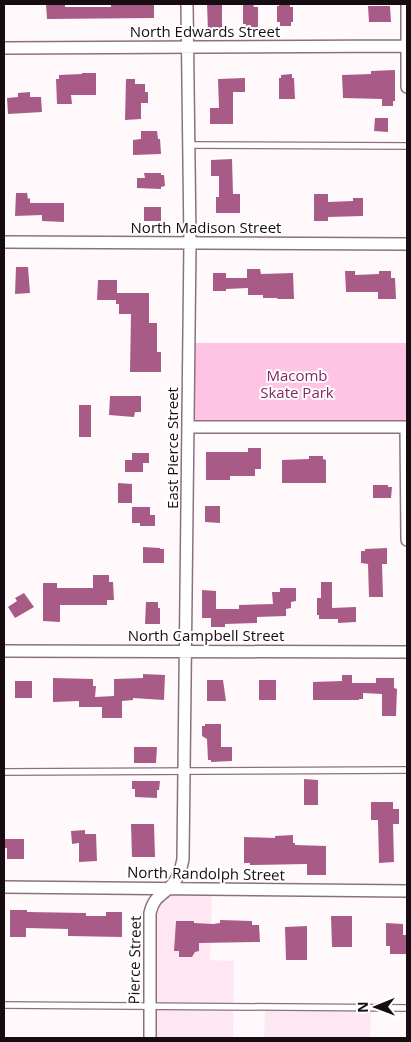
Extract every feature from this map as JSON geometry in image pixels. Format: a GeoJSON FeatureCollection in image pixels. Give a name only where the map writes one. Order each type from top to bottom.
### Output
{"type":"FeatureCollection","features":[{"type":"Feature","properties":{"kind":"street","name":"East Pierce Street"},"geometry":{"type":"LineString","coordinates":[[168,889],[177,878],[183,859],[185,771],[190,242],[186,4]]}},
{"type":"Feature","properties":{"kind":"street"},"geometry":{"type":"LineString","coordinates":[[407,4],[407,87]]}},
{"type":"Feature","properties":{"kind":"street","name":"North Edwards Street"},"geometry":{"type":"LineString","coordinates":[[4,48],[407,46]]}},
{"type":"Feature","properties":{"kind":"street","name":"North Madison Street"},"geometry":{"type":"LineString","coordinates":[[4,242],[407,244]]}},
{"type":"Feature","properties":{"kind":"street"},"geometry":{"type":"LineString","coordinates":[[188,427],[407,427],[407,540]]}},
{"type":"Feature","properties":{"kind":"street","name":"North Campbell Street"},"geometry":{"type":"LineString","coordinates":[[4,651],[407,652]]}},
{"type":"Feature","properties":{"kind":"street","name":"North Randolph Street"},"geometry":{"type":"LineString","coordinates":[[4,887],[407,891]]}},
{"type":"Feature","properties":{"kind":"street","name":"Pierce Street"},"geometry":{"type":"LineString","coordinates":[[150,1038],[150,913],[151,907],[158,896],[168,889]]}},
{"type":"Feature","properties":{"kind":"lane"},"geometry":{"type":"LineString","coordinates":[[188,145],[407,146]]}},
{"type":"Feature","properties":{"kind":"lane"},"geometry":{"type":"LineString","coordinates":[[4,772],[407,770]]}},
{"type":"Feature","properties":{"kind":"lane"},"geometry":{"type":"LineString","coordinates":[[4,1005],[407,1008]]}},
{"type":"Feature","properties":{"kind":"shaded area"},"geometry":{"type":"Polygon","coordinates":[[[212,889],[210,960],[234,961],[233,1038],[150,1038],[150,913],[163,892],[212,889]]]}},
{"type":"Feature","properties":{"kind":"shaded area"},"geometry":{"type":"Polygon","coordinates":[[[265,1007],[371,1008],[370,1038],[264,1038],[265,1007]]]}},
{"type":"Feature","properties":{"kind":"green space","name":"Macomb Skate Park"},"geometry":{"type":"Polygon","coordinates":[[[188,343],[406,343],[406,427],[188,427],[188,343]]]}},
{"type":"Feature","properties":{"kind":"building"},"geometry":{"type":"Polygon","coordinates":[[[46,4],[65,4],[65,7],[111,7],[111,5],[154,4],[154,18],[47,19],[46,4]]]}},
{"type":"Feature","properties":{"kind":"building"},"geometry":{"type":"Polygon","coordinates":[[[207,4],[222,4],[222,30],[208,31],[207,4]]]}},
{"type":"Feature","properties":{"kind":"building"},"geometry":{"type":"Polygon","coordinates":[[[243,4],[253,4],[254,7],[258,7],[258,28],[245,28],[246,24],[243,24],[243,4]]]}},
{"type":"Feature","properties":{"kind":"building"},"geometry":{"type":"Polygon","coordinates":[[[279,4],[290,4],[290,7],[293,7],[293,22],[291,22],[291,26],[280,26],[280,22],[277,22],[277,6],[279,4]]]}},
{"type":"Feature","properties":{"kind":"building"},"geometry":{"type":"Polygon","coordinates":[[[368,6],[390,6],[391,22],[369,22],[368,6]]]}},
{"type":"Feature","properties":{"kind":"building"},"geometry":{"type":"Polygon","coordinates":[[[395,70],[395,101],[393,101],[393,106],[382,106],[382,99],[343,98],[342,75],[371,74],[371,71],[395,70]]]}},
{"type":"Feature","properties":{"kind":"building"},"geometry":{"type":"Polygon","coordinates":[[[96,73],[96,95],[71,95],[72,104],[57,104],[56,79],[59,79],[59,75],[96,73]]]}},
{"type":"Feature","properties":{"kind":"building"},"geometry":{"type":"Polygon","coordinates":[[[292,74],[292,78],[294,78],[295,99],[279,99],[279,78],[281,78],[281,75],[292,74]]]}},
{"type":"Feature","properties":{"kind":"building"},"geometry":{"type":"Polygon","coordinates":[[[245,78],[245,92],[233,92],[233,124],[210,124],[210,108],[219,108],[218,79],[245,78]]]}},
{"type":"Feature","properties":{"kind":"building"},"geometry":{"type":"Polygon","coordinates":[[[126,79],[135,79],[135,84],[145,84],[145,92],[148,92],[148,103],[141,103],[141,119],[125,120],[126,79]]]}},
{"type":"Feature","properties":{"kind":"building"},"geometry":{"type":"Polygon","coordinates":[[[30,92],[30,97],[41,97],[42,112],[8,114],[7,98],[18,97],[18,93],[30,92]]]}},
{"type":"Feature","properties":{"kind":"building"},"geometry":{"type":"Polygon","coordinates":[[[375,118],[388,118],[388,132],[374,131],[375,118]]]}},
{"type":"Feature","properties":{"kind":"building"},"geometry":{"type":"Polygon","coordinates":[[[141,131],[157,131],[158,139],[160,139],[161,154],[133,155],[133,140],[141,139],[141,131]]]}},
{"type":"Feature","properties":{"kind":"building"},"geometry":{"type":"Polygon","coordinates":[[[232,159],[233,194],[240,194],[240,213],[216,213],[216,197],[219,197],[219,176],[211,176],[211,160],[232,159]]]}},
{"type":"Feature","properties":{"kind":"building"},"geometry":{"type":"Polygon","coordinates":[[[144,173],[161,173],[161,175],[164,175],[165,186],[161,187],[161,189],[137,188],[137,178],[145,178],[144,173]]]}},
{"type":"Feature","properties":{"kind":"building"},"geometry":{"type":"Polygon","coordinates":[[[16,193],[27,193],[30,203],[64,203],[64,222],[42,221],[42,215],[15,216],[16,193]]]}},
{"type":"Feature","properties":{"kind":"building"},"geometry":{"type":"Polygon","coordinates":[[[314,194],[328,194],[328,202],[353,201],[353,198],[363,198],[363,216],[328,217],[328,221],[314,221],[314,194]]]}},
{"type":"Feature","properties":{"kind":"building"},"geometry":{"type":"Polygon","coordinates":[[[144,207],[161,207],[161,221],[144,221],[144,207]]]}},
{"type":"Feature","properties":{"kind":"building"},"geometry":{"type":"Polygon","coordinates":[[[16,267],[28,267],[30,293],[15,294],[16,267]]]}},
{"type":"Feature","properties":{"kind":"building"},"geometry":{"type":"Polygon","coordinates":[[[247,269],[260,269],[261,274],[293,273],[294,299],[263,298],[263,295],[248,295],[248,288],[213,291],[213,273],[226,273],[226,278],[247,278],[247,269]]]}},
{"type":"Feature","properties":{"kind":"building"},"geometry":{"type":"Polygon","coordinates":[[[345,271],[355,271],[355,275],[379,274],[379,271],[391,271],[391,278],[395,278],[396,299],[378,299],[378,292],[346,292],[345,271]]]}},
{"type":"Feature","properties":{"kind":"building"},"geometry":{"type":"Polygon","coordinates":[[[98,280],[117,280],[117,293],[149,293],[149,323],[157,323],[157,352],[161,352],[161,372],[130,372],[131,314],[119,314],[119,304],[116,304],[116,300],[97,300],[98,280]]]}},
{"type":"Feature","properties":{"kind":"building"},"geometry":{"type":"Polygon","coordinates":[[[110,396],[141,396],[141,412],[135,412],[134,417],[109,415],[110,396]]]}},
{"type":"Feature","properties":{"kind":"building"},"geometry":{"type":"Polygon","coordinates":[[[79,405],[91,405],[91,437],[79,437],[79,405]]]}},
{"type":"Feature","properties":{"kind":"building"},"geometry":{"type":"Polygon","coordinates":[[[248,448],[261,448],[261,469],[255,469],[255,476],[230,476],[230,480],[206,480],[206,452],[248,452],[248,448]]]}},
{"type":"Feature","properties":{"kind":"building"},"geometry":{"type":"Polygon","coordinates":[[[132,453],[149,453],[149,463],[143,463],[143,472],[125,472],[125,460],[132,460],[132,453]]]}},
{"type":"Feature","properties":{"kind":"building"},"geometry":{"type":"Polygon","coordinates":[[[309,456],[323,456],[323,459],[326,460],[326,483],[282,483],[282,460],[309,459],[309,456]]]}},
{"type":"Feature","properties":{"kind":"building"},"geometry":{"type":"Polygon","coordinates":[[[118,483],[132,484],[132,503],[118,503],[118,483]]]}},
{"type":"Feature","properties":{"kind":"building"},"geometry":{"type":"Polygon","coordinates":[[[373,485],[388,485],[388,487],[392,487],[391,498],[373,498],[373,485]]]}},
{"type":"Feature","properties":{"kind":"building"},"geometry":{"type":"Polygon","coordinates":[[[205,506],[220,506],[220,523],[205,522],[205,506]]]}},
{"type":"Feature","properties":{"kind":"building"},"geometry":{"type":"Polygon","coordinates":[[[132,507],[150,507],[150,515],[155,515],[155,526],[140,526],[140,523],[132,523],[132,507]]]}},
{"type":"Feature","properties":{"kind":"building"},"geometry":{"type":"Polygon","coordinates":[[[143,547],[164,549],[164,563],[143,563],[143,547]]]}},
{"type":"Feature","properties":{"kind":"building"},"geometry":{"type":"Polygon","coordinates":[[[387,548],[387,564],[382,564],[383,597],[369,597],[368,564],[361,563],[361,551],[365,551],[365,549],[387,548]]]}},
{"type":"Feature","properties":{"kind":"building"},"geometry":{"type":"Polygon","coordinates":[[[93,575],[109,575],[109,582],[113,582],[114,600],[107,600],[107,605],[60,605],[60,622],[43,621],[43,583],[57,583],[57,588],[93,588],[93,575]]]}},
{"type":"Feature","properties":{"kind":"building"},"geometry":{"type":"Polygon","coordinates":[[[321,582],[332,582],[332,608],[356,607],[356,622],[338,623],[338,619],[319,619],[319,615],[317,615],[317,598],[321,598],[321,582]]]}},
{"type":"Feature","properties":{"kind":"building"},"geometry":{"type":"Polygon","coordinates":[[[280,588],[296,588],[296,601],[291,602],[291,608],[286,609],[286,616],[257,617],[257,623],[225,624],[225,627],[211,627],[211,618],[202,618],[202,590],[216,591],[216,609],[239,609],[239,605],[273,604],[272,592],[280,592],[280,588]]]}},
{"type":"Feature","properties":{"kind":"building"},"geometry":{"type":"Polygon","coordinates":[[[24,593],[34,607],[15,618],[8,607],[17,601],[15,598],[24,593]]]}},
{"type":"Feature","properties":{"kind":"building"},"geometry":{"type":"Polygon","coordinates":[[[146,602],[158,602],[160,624],[145,624],[146,602]]]}},
{"type":"Feature","properties":{"kind":"building"},"geometry":{"type":"Polygon","coordinates":[[[143,674],[165,675],[164,700],[133,698],[133,700],[122,701],[122,718],[102,718],[102,707],[79,707],[79,701],[53,702],[53,678],[93,679],[93,686],[96,686],[95,697],[114,696],[114,679],[143,678],[143,674]]]}},
{"type":"Feature","properties":{"kind":"building"},"geometry":{"type":"Polygon","coordinates":[[[342,675],[352,675],[352,683],[376,683],[376,678],[394,678],[394,688],[397,689],[396,716],[382,716],[382,694],[363,693],[363,699],[359,700],[313,700],[313,682],[342,681],[342,675]]]}},
{"type":"Feature","properties":{"kind":"building"},"geometry":{"type":"Polygon","coordinates":[[[207,680],[223,680],[226,701],[207,701],[207,680]]]}},
{"type":"Feature","properties":{"kind":"building"},"geometry":{"type":"Polygon","coordinates":[[[259,680],[276,680],[276,700],[259,700],[259,680]]]}},
{"type":"Feature","properties":{"kind":"building"},"geometry":{"type":"Polygon","coordinates":[[[15,681],[32,681],[32,698],[15,698],[15,681]]]}},
{"type":"Feature","properties":{"kind":"building"},"geometry":{"type":"Polygon","coordinates":[[[205,724],[221,724],[221,747],[232,747],[232,761],[211,762],[211,760],[208,760],[207,739],[202,736],[202,726],[205,726],[205,724]]]}},
{"type":"Feature","properties":{"kind":"building"},"geometry":{"type":"Polygon","coordinates":[[[134,747],[157,747],[156,763],[134,763],[134,747]]]}},
{"type":"Feature","properties":{"kind":"building"},"geometry":{"type":"Polygon","coordinates":[[[304,779],[318,780],[318,805],[304,805],[304,779]]]}},
{"type":"Feature","properties":{"kind":"building"},"geometry":{"type":"Polygon","coordinates":[[[132,781],[160,781],[157,798],[135,797],[132,781]]]}},
{"type":"Feature","properties":{"kind":"building"},"geometry":{"type":"Polygon","coordinates":[[[371,802],[393,802],[393,809],[399,809],[399,824],[393,824],[394,862],[379,863],[378,820],[371,820],[371,802]]]}},
{"type":"Feature","properties":{"kind":"building"},"geometry":{"type":"Polygon","coordinates":[[[131,824],[154,824],[155,857],[132,857],[131,824]]]}},
{"type":"Feature","properties":{"kind":"building"},"geometry":{"type":"Polygon","coordinates":[[[85,830],[85,834],[96,834],[97,861],[79,862],[79,843],[72,844],[71,831],[85,830]]]}},
{"type":"Feature","properties":{"kind":"building"},"geometry":{"type":"Polygon","coordinates":[[[293,835],[293,843],[295,845],[326,846],[326,875],[307,875],[307,864],[250,865],[250,863],[244,863],[244,837],[275,838],[275,836],[293,835]]]}},
{"type":"Feature","properties":{"kind":"building"},"geometry":{"type":"Polygon","coordinates":[[[4,839],[24,839],[24,859],[7,859],[7,848],[4,848],[4,839]]]}},
{"type":"Feature","properties":{"kind":"building"},"geometry":{"type":"Polygon","coordinates":[[[10,910],[86,913],[86,916],[106,916],[106,912],[122,912],[122,937],[68,936],[68,929],[26,928],[26,937],[10,937],[10,910]]]}},
{"type":"Feature","properties":{"kind":"building"},"geometry":{"type":"Polygon","coordinates":[[[331,916],[352,916],[352,947],[332,947],[331,916]]]}},
{"type":"Feature","properties":{"kind":"building"},"geometry":{"type":"Polygon","coordinates":[[[220,920],[252,921],[252,925],[259,925],[260,942],[199,943],[199,951],[195,952],[192,957],[179,957],[179,951],[174,951],[176,921],[213,924],[220,923],[220,920]]]}},
{"type":"Feature","properties":{"kind":"building"},"geometry":{"type":"Polygon","coordinates":[[[386,923],[403,924],[403,935],[406,935],[406,954],[390,954],[390,946],[386,946],[386,923]]]}},
{"type":"Feature","properties":{"kind":"building"},"geometry":{"type":"Polygon","coordinates":[[[307,926],[307,960],[286,960],[285,927],[307,926]]]}}]}
